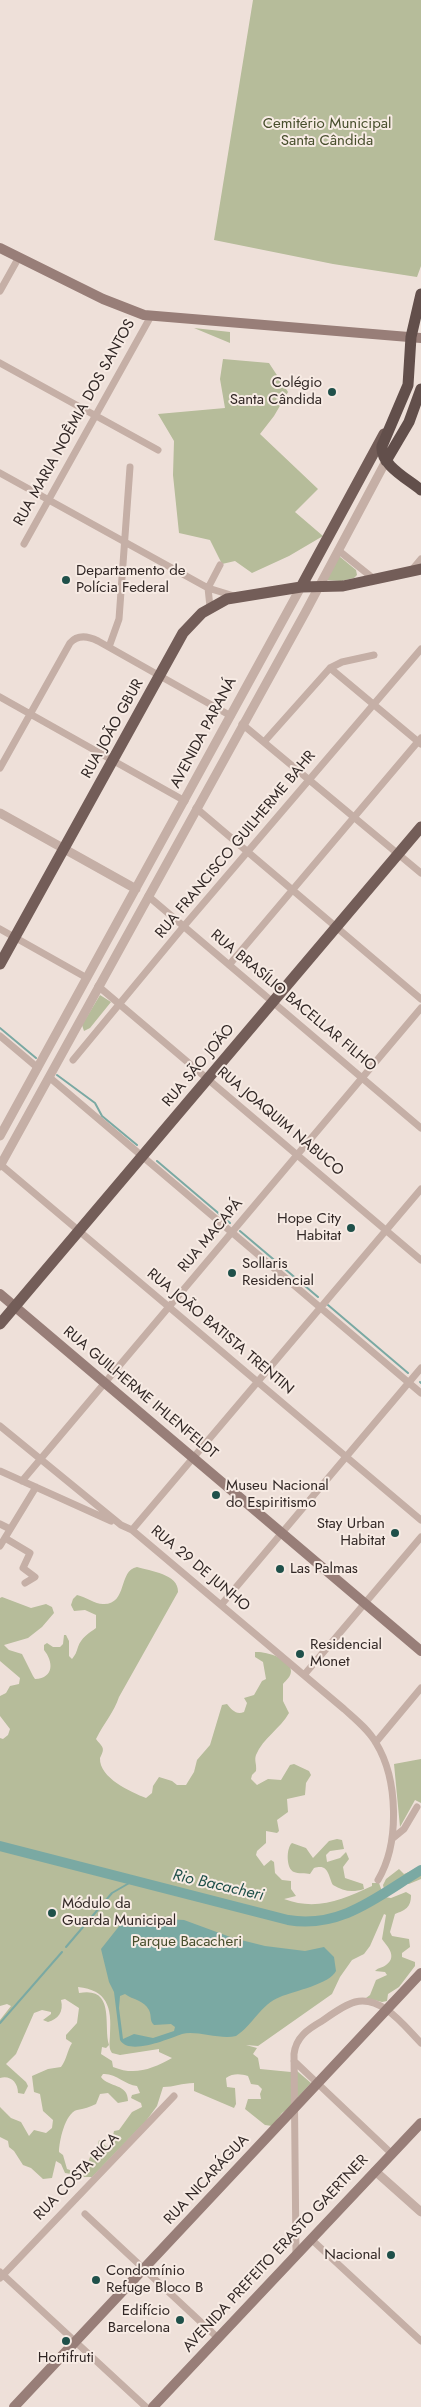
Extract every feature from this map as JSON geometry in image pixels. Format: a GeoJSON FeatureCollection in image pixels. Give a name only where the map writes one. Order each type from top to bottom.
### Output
{"type":"FeatureCollection","features":[{"type":"Feature","properties":{"kind":"highway","name":"AVENIDA PARANÁ"},"geometry":{"type":"LineString","coordinates":[[395,414],[408,385],[421,303]]}},
{"type":"Feature","properties":{"kind":"highway","name":"AVENIDA PARANÁ"},"geometry":{"type":"LineString","coordinates":[[388,453],[409,422],[421,389]]}},
{"type":"Feature","properties":{"kind":"highway"},"geometry":{"type":"LineString","coordinates":[[395,414],[382,446],[400,472],[421,490]]}},
{"type":"Feature","properties":{"kind":"highway"},"geometry":{"type":"LineString","coordinates":[[388,453],[400,472]]}},
{"type":"Feature","properties":{"kind":"main road"},"geometry":{"type":"LineString","coordinates":[[0,248],[119,306],[151,316],[308,330],[414,342]]}},
{"type":"Feature","properties":{"kind":"main road"},"geometry":{"type":"LineString","coordinates":[[409,422],[421,402]]}},
{"type":"Feature","properties":{"kind":"main road","name":"AVENIDA PARANÁ"},"geometry":{"type":"LineString","coordinates":[[311,586],[395,414]]}},
{"type":"Feature","properties":{"kind":"main road","name":"RUA JOÃO GBUR"},"geometry":{"type":"LineString","coordinates":[[0,964],[186,629],[210,607],[238,596],[311,586],[340,586],[416,570]]}},
{"type":"Feature","properties":{"kind":"main road","name":"RUA SÃO JOÃO"},"geometry":{"type":"LineString","coordinates":[[0,1324],[421,827]]}},
{"type":"Feature","properties":{"kind":"main road","name":"RUA GUILHERME IHLENFELDT"},"geometry":{"type":"LineString","coordinates":[[0,1294],[421,1651]]}},
{"type":"Feature","properties":{"kind":"main road","name":"RUA NICARÁGUA"},"geometry":{"type":"LineString","coordinates":[[14,2407],[421,1974]]}},
{"type":"Feature","properties":{"kind":"main road","name":"AVENIDA PREFEITO ERASTO GAERTNER"},"geometry":{"type":"LineString","coordinates":[[153,2407],[421,2122]]}},
{"type":"Feature","properties":{"kind":"street"},"geometry":{"type":"LineString","coordinates":[[0,291],[19,257]]}},
{"type":"Feature","properties":{"kind":"street","name":"RUA MARIA NOÊMIA DOS SANTOS"},"geometry":{"type":"LineString","coordinates":[[24,544],[151,316]]}},
{"type":"Feature","properties":{"kind":"street"},"geometry":{"type":"LineString","coordinates":[[0,363],[158,450]]}},
{"type":"Feature","properties":{"kind":"street","name":"AVENIDA PARANÁ"},"geometry":{"type":"LineString","coordinates":[[0,1136],[231,716],[311,586],[338,550],[388,453]]}},
{"type":"Feature","properties":{"kind":"street"},"geometry":{"type":"LineString","coordinates":[[108,647],[119,619],[130,467]]}},
{"type":"Feature","properties":{"kind":"street"},"geometry":{"type":"LineString","coordinates":[[0,473],[208,588],[238,596]]}},
{"type":"Feature","properties":{"kind":"street"},"geometry":{"type":"LineString","coordinates":[[338,550],[374,579]]}},
{"type":"Feature","properties":{"kind":"street"},"geometry":{"type":"LineString","coordinates":[[416,570],[421,559]]}},
{"type":"Feature","properties":{"kind":"street"},"geometry":{"type":"LineString","coordinates":[[210,607],[208,588],[220,565]]}},
{"type":"Feature","properties":{"kind":"street","name":"AVENIDA PARANÁ"},"geometry":{"type":"LineString","coordinates":[[0,1165],[242,724],[311,586]]}},
{"type":"Feature","properties":{"kind":"street"},"geometry":{"type":"LineString","coordinates":[[0,768],[70,643],[78,637],[84,636],[108,647],[231,716]]}},
{"type":"Feature","properties":{"kind":"street","name":"RUA FRANCISCO GUILHERME BAHR"},"geometry":{"type":"LineString","coordinates":[[73,1060],[184,926],[421,649]]}},
{"type":"Feature","properties":{"kind":"street"},"geometry":{"type":"LineString","coordinates":[[264,742],[330,668],[342,662],[374,655]]}},
{"type":"Feature","properties":{"kind":"street"},"geometry":{"type":"LineString","coordinates":[[229,965],[420,741],[330,668]]}},
{"type":"Feature","properties":{"kind":"street"},"geometry":{"type":"LineString","coordinates":[[0,697],[196,808],[421,999]]}},
{"type":"Feature","properties":{"kind":"street"},"geometry":{"type":"LineString","coordinates":[[242,724],[421,873]]}},
{"type":"Feature","properties":{"kind":"street"},"geometry":{"type":"LineString","coordinates":[[0,813],[136,889]]}},
{"type":"Feature","properties":{"kind":"street","name":"RUA BRASÍLIO BACELLAR FILHO"},"geometry":{"type":"LineString","coordinates":[[148,896],[421,1128]]}},
{"type":"Feature","properties":{"kind":"street"},"geometry":{"type":"LineString","coordinates":[[0,929],[98,986]]}},
{"type":"Feature","properties":{"kind":"street","name":"RUA JOAQUIM NABUCO"},"geometry":{"type":"LineString","coordinates":[[98,986],[421,1260]]}},
{"type":"Feature","properties":{"kind":"street","name":"RUA MACAPÁ"},"geometry":{"type":"LineString","coordinates":[[22,1481],[421,1008]]}},
{"type":"Feature","properties":{"kind":"street"},"geometry":{"type":"LineString","coordinates":[[0,1036],[38,1068]]}},
{"type":"Feature","properties":{"kind":"street"},"geometry":{"type":"LineString","coordinates":[[49,1077],[421,1393]]}},
{"type":"Feature","properties":{"kind":"street","name":"RUA JOÃO BATISTA TRENTIN"},"geometry":{"type":"LineString","coordinates":[[0,1165],[421,1520]]}},
{"type":"Feature","properties":{"kind":"street"},"geometry":{"type":"LineString","coordinates":[[132,1530],[421,1189]]}},
{"type":"Feature","properties":{"kind":"street"},"geometry":{"type":"LineString","coordinates":[[221,1605],[421,1368]]}},
{"type":"Feature","properties":{"kind":"street","name":"RUA 29 DE JUNHO"},"geometry":{"type":"LineString","coordinates":[[0,1426],[121,1525],[132,1530],[356,1720],[376,1742]]}},
{"type":"Feature","properties":{"kind":"street"},"geometry":{"type":"LineString","coordinates":[[0,1471],[121,1525]]}},
{"type":"Feature","properties":{"kind":"street"},"geometry":{"type":"LineString","coordinates":[[0,1546],[36,1487]]}},
{"type":"Feature","properties":{"kind":"street"},"geometry":{"type":"LineString","coordinates":[[0,1524],[10,1529]]}},
{"type":"Feature","properties":{"kind":"street"},"geometry":{"type":"LineString","coordinates":[[304,1675],[421,1537]]}},
{"type":"Feature","properties":{"kind":"street"},"geometry":{"type":"LineString","coordinates":[[5,1538],[30,1553],[22,1568],[35,1577],[25,1583]]}},
{"type":"Feature","properties":{"kind":"street"},"geometry":{"type":"LineString","coordinates":[[378,1880],[387,1863],[393,1838],[393,1814],[389,1783],[376,1742],[421,1688]]}},
{"type":"Feature","properties":{"kind":"street"},"geometry":{"type":"LineString","coordinates":[[393,1838],[404,1829],[417,1807]]}},
{"type":"Feature","properties":{"kind":"street"},"geometry":{"type":"LineString","coordinates":[[296,2255],[294,2048],[304,2033],[345,2006],[364,2001],[387,2010],[421,2043]]}},
{"type":"Feature","properties":{"kind":"street"},"geometry":{"type":"LineString","coordinates":[[294,2061],[392,2154]]}},
{"type":"Feature","properties":{"kind":"street","name":"RUA COSTA RICA"},"geometry":{"type":"LineString","coordinates":[[1,2275],[174,2096]]}},
{"type":"Feature","properties":{"kind":"street"},"geometry":{"type":"LineString","coordinates":[[375,2171],[421,2212]]}},
{"type":"Feature","properties":{"kind":"street"},"geometry":{"type":"LineString","coordinates":[[85,2214],[218,2338]]}},
{"type":"Feature","properties":{"kind":"street"},"geometry":{"type":"LineString","coordinates":[[311,2239],[421,2340]]}},
{"type":"Feature","properties":{"kind":"street"},"geometry":{"type":"LineString","coordinates":[[1,2275],[146,2407]]}},
{"type":"Feature","properties":{"kind":"green space","name":"Cemitério Municipal Santa Cândida"},"geometry":{"type":"Polygon","coordinates":[[[253,0],[421,0],[421,266],[417,277],[333,264],[214,240],[253,0]]]}},
{"type":"Feature","properties":{"kind":"green space"},"geometry":{"type":"Polygon","coordinates":[[[194,328],[230,332],[230,343],[194,328]]]}},
{"type":"Feature","properties":{"kind":"green space"},"geometry":{"type":"Polygon","coordinates":[[[223,359],[269,363],[288,392],[274,416],[260,434],[318,489],[295,512],[323,536],[289,556],[252,573],[235,561],[222,564],[210,540],[179,533],[173,475],[174,441],[158,414],[225,408],[220,379],[223,359]]]}},
{"type":"Feature","properties":{"kind":"green space"},"geometry":{"type":"Polygon","coordinates":[[[339,556],[356,570],[357,575],[354,578],[341,581],[326,580],[339,556]]]}},
{"type":"Feature","properties":{"kind":"green space"},"geometry":{"type":"Polygon","coordinates":[[[100,995],[111,1002],[90,1028],[84,1031],[82,1025],[100,995]]]}},
{"type":"Feature","properties":{"kind":"green space","name":"Parque Bacacheri"},"geometry":{"type":"Polygon","coordinates":[[[137,1567],[163,1574],[174,1581],[178,1592],[96,1739],[102,1747],[103,1752],[100,1758],[105,1772],[117,1783],[146,1798],[152,1793],[153,1786],[159,1777],[172,1781],[177,1785],[186,1785],[194,1772],[197,1760],[210,1745],[222,1705],[227,1704],[236,1712],[244,1712],[247,1703],[244,1698],[254,1695],[262,1681],[266,1679],[263,1662],[255,1657],[255,1652],[270,1654],[287,1662],[291,1673],[283,1684],[283,1701],[289,1713],[259,1749],[255,1757],[256,1771],[251,1779],[257,1785],[268,1779],[281,1780],[290,1765],[294,1764],[309,1771],[311,1775],[306,1783],[305,1795],[287,1799],[288,1812],[277,1820],[279,1831],[277,1833],[266,1831],[266,1843],[257,1851],[256,1855],[264,1866],[271,1860],[274,1862],[275,1873],[282,1880],[291,1881],[291,1889],[296,1896],[284,1899],[307,1904],[329,1902],[361,1891],[372,1886],[372,1883],[379,1883],[384,1897],[391,1898],[406,1892],[411,1895],[407,1908],[395,1914],[390,1932],[392,1936],[409,1939],[410,1947],[402,1953],[402,1957],[415,1962],[415,1966],[399,1987],[388,1994],[387,2001],[382,2002],[366,1998],[370,1995],[376,1980],[387,1975],[385,1972],[375,1971],[390,1962],[391,1958],[390,1950],[382,1939],[386,1915],[384,1914],[370,1946],[364,1954],[352,1960],[340,1977],[332,1994],[258,2046],[246,2045],[257,2048],[253,2054],[258,2058],[260,2069],[291,2072],[293,2105],[282,2113],[272,2126],[265,2125],[245,2109],[248,2099],[261,2099],[262,2089],[258,2085],[251,2084],[248,2076],[237,2074],[226,2078],[227,2087],[235,2088],[236,2104],[234,2108],[194,2091],[194,2083],[163,2087],[157,2106],[146,2121],[92,2177],[77,2177],[77,2175],[85,2170],[90,2157],[95,2154],[99,2140],[107,2147],[112,2140],[114,2131],[119,2130],[132,2112],[142,2107],[141,2103],[131,2098],[132,2095],[140,2093],[137,2086],[128,2084],[112,2075],[103,2074],[101,2077],[104,2080],[125,2091],[128,2101],[118,2103],[108,2093],[100,2094],[96,2104],[73,2112],[66,2122],[59,2152],[63,2155],[67,2169],[70,2170],[71,2174],[65,2173],[61,2164],[56,2161],[52,2178],[43,2179],[31,2168],[23,2165],[9,2147],[8,2141],[0,2137],[0,2107],[11,2118],[21,2122],[29,2136],[34,2130],[46,2133],[52,2128],[53,2120],[43,2111],[40,2094],[34,2092],[32,2076],[48,2069],[61,2067],[72,2043],[66,2039],[66,2035],[77,2023],[79,2008],[65,1999],[61,2000],[61,2011],[57,2017],[48,2022],[43,2020],[51,2012],[42,2010],[34,2013],[16,2054],[6,2064],[26,2082],[28,2086],[24,2094],[18,2093],[17,2086],[13,2080],[4,2077],[0,2078],[0,2020],[11,2006],[7,2004],[0,2006],[0,1738],[3,1739],[8,1735],[10,1729],[0,1716],[0,1696],[6,1693],[10,1686],[19,1684],[20,1678],[0,1661],[0,1598],[2,1597],[31,1608],[46,1604],[52,1607],[54,1613],[42,1627],[28,1638],[4,1645],[9,1650],[22,1654],[35,1679],[41,1678],[46,1676],[50,1668],[44,1645],[47,1643],[53,1647],[60,1647],[63,1644],[64,1635],[66,1635],[69,1641],[69,1656],[72,1659],[81,1641],[96,1628],[96,1615],[85,1610],[74,1611],[71,1605],[73,1599],[77,1595],[100,1604],[111,1603],[120,1594],[127,1574],[131,1569],[137,1567]],[[78,1987],[79,1993],[91,1992],[98,1996],[103,2001],[106,2009],[109,2045],[106,2048],[102,2047],[101,2054],[112,2061],[113,2067],[129,2071],[143,2070],[172,2058],[159,2052],[159,2049],[120,2055],[112,2053],[110,2047],[110,2016],[106,2002],[96,1992],[78,1987]]]}},
{"type":"Feature","properties":{"kind":"green space"},"geometry":{"type":"Polygon","coordinates":[[[421,1759],[421,1803],[415,1800],[400,1827],[394,1764],[421,1759]]]}},
{"type":"Feature","properties":{"kind":"green space"},"geometry":{"type":"Polygon","coordinates":[[[342,1840],[344,1849],[330,1851],[326,1855],[327,1862],[340,1858],[346,1852],[349,1859],[343,1867],[345,1878],[363,1884],[364,1889],[344,1890],[333,1885],[327,1871],[323,1867],[314,1868],[310,1874],[296,1873],[289,1867],[288,1854],[292,1843],[306,1848],[313,1858],[329,1841],[342,1840]]]}},
{"type":"Feature","properties":{"kind":"green space"},"geometry":{"type":"Polygon","coordinates":[[[421,1867],[421,1879],[409,1884],[398,1883],[384,1889],[383,1885],[386,1879],[399,1869],[404,1874],[421,1867]]]}},
{"type":"Feature","properties":{"kind":"green space"},"geometry":{"type":"Polygon","coordinates":[[[297,2071],[311,2083],[297,2098],[297,2071]]]}},
{"type":"Feature","properties":{"kind":"water"},"geometry":{"type":"Polygon","coordinates":[[[135,1917],[184,1920],[233,1938],[265,1946],[305,1951],[324,1947],[334,1957],[336,1971],[327,1980],[273,2000],[236,2036],[223,2037],[188,2033],[149,2045],[132,2047],[125,2045],[120,2040],[114,1992],[109,1982],[101,1949],[120,1925],[135,1917]],[[125,1994],[120,1996],[119,2008],[123,2039],[134,2034],[153,2038],[174,2031],[175,2027],[171,2024],[154,2025],[147,2007],[125,1994]]]}},
{"type":"Feature","properties":{"kind":"waterway"},"geometry":{"type":"LineString","coordinates":[[0,1028],[36,1058]]}},
{"type":"Feature","properties":{"kind":"waterway"},"geometry":{"type":"LineString","coordinates":[[57,1075],[95,1103],[102,1116],[137,1145]]}},
{"type":"Feature","properties":{"kind":"waterway"},"geometry":{"type":"LineString","coordinates":[[157,1161],[230,1223]]}},
{"type":"Feature","properties":{"kind":"waterway"},"geometry":{"type":"LineString","coordinates":[[240,1231],[318,1297]]}},
{"type":"Feature","properties":{"kind":"waterway"},"geometry":{"type":"LineString","coordinates":[[328,1305],[408,1373]]}},
{"type":"Feature","properties":{"kind":"waterway","name":"Rio Bacacheri"},"geometry":{"type":"LineString","coordinates":[[0,1846],[288,1920],[307,1922],[325,1920],[358,1908],[421,1870]]}},
{"type":"Feature","properties":{"kind":"waterway"},"geometry":{"type":"LineString","coordinates":[[66,1947],[112,1893],[131,1882]]}},
{"type":"Feature","properties":{"kind":"waterway"},"geometry":{"type":"LineString","coordinates":[[0,2023],[62,1952]]}},
{"type":"Feature","properties":{"kind":"place","name":"Colégio Santa Cândida"},"geometry":{"type":"Point","coordinates":[332,392]}},
{"type":"Feature","properties":{"kind":"place","name":"Departamento de Polícia Federal"},"geometry":{"type":"Point","coordinates":[66,580]}},
{"type":"Feature","properties":{"kind":"place","name":"Hope City Habitat"},"geometry":{"type":"Point","coordinates":[351,1228]}},
{"type":"Feature","properties":{"kind":"place","name":"Sollaris Residencial"},"geometry":{"type":"Point","coordinates":[232,1273]}},
{"type":"Feature","properties":{"kind":"place","name":"Museu Nacional do Espiritismo"},"geometry":{"type":"Point","coordinates":[216,1495]}},
{"type":"Feature","properties":{"kind":"place","name":"Stay Urban Habitat"},"geometry":{"type":"Point","coordinates":[395,1533]}},
{"type":"Feature","properties":{"kind":"place","name":"Las Palmas"},"geometry":{"type":"Point","coordinates":[280,1569]}},
{"type":"Feature","properties":{"kind":"place","name":"Residencial Monet"},"geometry":{"type":"Point","coordinates":[300,1654]}},
{"type":"Feature","properties":{"kind":"place","name":"Módulo da Guarda Municipal"},"geometry":{"type":"Point","coordinates":[52,1913]}},
{"type":"Feature","properties":{"kind":"place","name":"Nacional"},"geometry":{"type":"Point","coordinates":[391,2255]}},
{"type":"Feature","properties":{"kind":"place","name":"Condomínio Refuge Bloco B"},"geometry":{"type":"Point","coordinates":[96,2280]}},
{"type":"Feature","properties":{"kind":"place","name":"Edifício Barcelona"},"geometry":{"type":"Point","coordinates":[180,2320]}},
{"type":"Feature","properties":{"kind":"place","name":"Hortifruti"},"geometry":{"type":"Point","coordinates":[66,2341]}}]}
